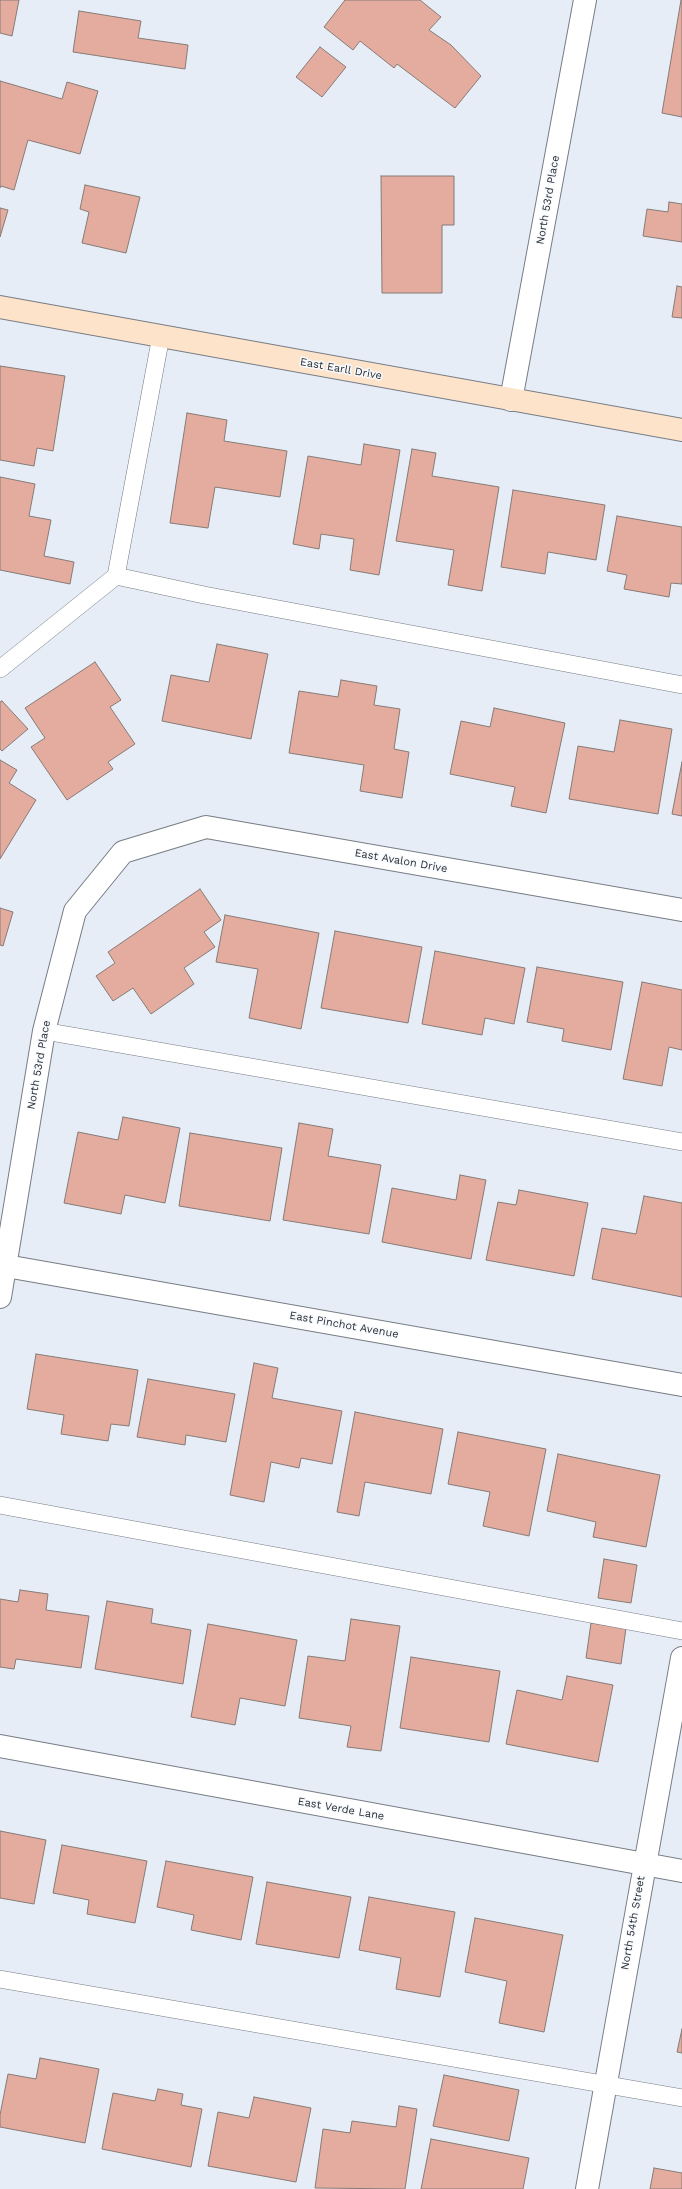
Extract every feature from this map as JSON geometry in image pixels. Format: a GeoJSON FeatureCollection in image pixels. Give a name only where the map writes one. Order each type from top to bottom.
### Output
{"type":"FeatureCollection","features":[{"type":"Feature","properties":{"kind":"street","name":"North 53rd Place"},"geometry":{"type":"LineString","coordinates":[[512,400],[585,0]]}},
{"type":"Feature","properties":{"kind":"street","name":"East Earll Drive"},"geometry":{"type":"LineString","coordinates":[[0,307],[682,430]]}},
{"type":"Feature","properties":{"kind":"street","name":"East Avalon Drive"},"geometry":{"type":"LineString","coordinates":[[123,852],[206,827],[682,910]]}},
{"type":"Feature","properties":{"kind":"street","name":"North 53rd Place"},"geometry":{"type":"LineString","coordinates":[[0,1298],[44,1031],[74,911],[123,852]]}},
{"type":"Feature","properties":{"kind":"street","name":"East Pinchot Avenue"},"geometry":{"type":"LineString","coordinates":[[6,1266],[682,1385]]}},
{"type":"Feature","properties":{"kind":"street","name":"North 54th Street"},"geometry":{"type":"LineString","coordinates":[[587,2189],[682,1658]]}},
{"type":"Feature","properties":{"kind":"street","name":"East Verde Lane"},"geometry":{"type":"LineString","coordinates":[[0,1746],[682,1871]]}},
{"type":"Feature","properties":{"kind":"lane"},"geometry":{"type":"LineString","coordinates":[[0,669],[116,576],[161,336]]}},
{"type":"Feature","properties":{"kind":"lane"},"geometry":{"type":"LineString","coordinates":[[116,576],[204,596],[682,685]]}},
{"type":"Feature","properties":{"kind":"lane"},"geometry":{"type":"LineString","coordinates":[[44,1031],[682,1142]]}},
{"type":"Feature","properties":{"kind":"lane"},"geometry":{"type":"LineString","coordinates":[[0,1505],[682,1630]]}},
{"type":"Feature","properties":{"kind":"lane"},"geometry":{"type":"LineString","coordinates":[[0,1979],[682,2098]]}},
{"type":"Feature","properties":{"kind":"building"},"geometry":{"type":"Polygon","coordinates":[[[0,0],[19,0],[12,36],[0,33],[0,0]]]}},
{"type":"Feature","properties":{"kind":"building"},"geometry":{"type":"Polygon","coordinates":[[[345,0],[420,0],[441,17],[429,30],[451,45],[481,76],[455,108],[397,64],[394,68],[360,41],[353,50],[324,27],[345,0]]]}},
{"type":"Feature","properties":{"kind":"building"},"geometry":{"type":"Polygon","coordinates":[[[682,0],[682,117],[662,113],[682,0]]]}},
{"type":"Feature","properties":{"kind":"building"},"geometry":{"type":"Polygon","coordinates":[[[79,11],[141,21],[138,38],[188,45],[185,69],[73,52],[79,11]]]}},
{"type":"Feature","properties":{"kind":"building"},"geometry":{"type":"Polygon","coordinates":[[[320,47],[346,67],[322,97],[296,77],[320,47]]]}},
{"type":"Feature","properties":{"kind":"building"},"geometry":{"type":"Polygon","coordinates":[[[0,81],[62,99],[67,82],[98,91],[80,154],[28,140],[14,190],[1,186],[0,188],[0,81]]]}},
{"type":"Feature","properties":{"kind":"building"},"geometry":{"type":"Polygon","coordinates":[[[381,176],[454,176],[454,225],[442,225],[442,293],[382,293],[381,176]]]}},
{"type":"Feature","properties":{"kind":"building"},"geometry":{"type":"Polygon","coordinates":[[[85,185],[140,197],[126,253],[82,243],[89,212],[80,209],[85,185]]]}},
{"type":"Feature","properties":{"kind":"building"},"geometry":{"type":"Polygon","coordinates":[[[669,202],[682,204],[682,242],[643,236],[647,209],[668,212],[669,202]]]}},
{"type":"Feature","properties":{"kind":"building"},"geometry":{"type":"Polygon","coordinates":[[[0,208],[8,210],[0,237],[0,208]]]}},
{"type":"Feature","properties":{"kind":"building"},"geometry":{"type":"Polygon","coordinates":[[[677,286],[682,287],[682,318],[672,317],[677,286]]]}},
{"type":"Feature","properties":{"kind":"building"},"geometry":{"type":"Polygon","coordinates":[[[0,366],[65,376],[53,451],[37,448],[34,466],[0,460],[0,366]]]}},
{"type":"Feature","properties":{"kind":"building"},"geometry":{"type":"Polygon","coordinates":[[[187,413],[227,420],[224,441],[287,451],[280,497],[215,487],[208,528],[170,523],[187,413]]]}},
{"type":"Feature","properties":{"kind":"building"},"geometry":{"type":"Polygon","coordinates":[[[364,444],[400,450],[379,575],[350,570],[354,539],[321,534],[319,549],[293,544],[308,456],[361,465],[364,444]]]}},
{"type":"Feature","properties":{"kind":"building"},"geometry":{"type":"Polygon","coordinates":[[[412,449],[436,453],[432,476],[499,487],[482,591],[448,585],[454,550],[396,541],[412,449]]]}},
{"type":"Feature","properties":{"kind":"building"},"geometry":{"type":"Polygon","coordinates":[[[0,477],[35,484],[29,516],[51,520],[44,556],[74,562],[70,584],[0,570],[0,477]]]}},
{"type":"Feature","properties":{"kind":"building"},"geometry":{"type":"Polygon","coordinates":[[[513,490],[605,505],[596,560],[548,552],[545,574],[501,567],[513,490]]]}},
{"type":"Feature","properties":{"kind":"building"},"geometry":{"type":"Polygon","coordinates":[[[617,516],[682,527],[682,584],[671,583],[669,597],[624,589],[627,575],[607,571],[617,516]]]}},
{"type":"Feature","properties":{"kind":"building"},"geometry":{"type":"Polygon","coordinates":[[[217,644],[268,654],[251,739],[162,721],[171,675],[209,682],[217,644]]]}},
{"type":"Feature","properties":{"kind":"building"},"geometry":{"type":"Polygon","coordinates":[[[95,662],[121,700],[110,707],[135,744],[108,762],[113,769],[67,800],[31,747],[45,738],[25,708],[95,662]]]}},
{"type":"Feature","properties":{"kind":"building"},"geometry":{"type":"Polygon","coordinates":[[[341,680],[377,686],[374,705],[400,709],[394,749],[409,752],[402,798],[360,791],[364,765],[289,753],[299,691],[338,697],[341,680]]]}},
{"type":"Feature","properties":{"kind":"building"},"geometry":{"type":"Polygon","coordinates":[[[2,701],[28,729],[2,751],[0,749],[0,702],[2,701]]]}},
{"type":"Feature","properties":{"kind":"building"},"geometry":{"type":"Polygon","coordinates":[[[494,708],[565,723],[546,813],[511,806],[515,787],[450,774],[461,721],[490,727],[494,708]]]}},
{"type":"Feature","properties":{"kind":"building"},"geometry":{"type":"Polygon","coordinates":[[[620,720],[672,729],[658,814],[569,799],[578,746],[614,752],[620,720]]]}},
{"type":"Feature","properties":{"kind":"building"},"geometry":{"type":"Polygon","coordinates":[[[0,760],[17,770],[9,783],[36,800],[0,859],[0,760]]]}},
{"type":"Feature","properties":{"kind":"building"},"geometry":{"type":"Polygon","coordinates":[[[682,762],[682,816],[672,814],[682,762]]]}},
{"type":"Feature","properties":{"kind":"building"},"geometry":{"type":"Polygon","coordinates":[[[200,889],[221,920],[204,932],[215,947],[184,968],[194,984],[151,1014],[133,988],[113,1001],[96,976],[115,963],[108,952],[200,889]]]}},
{"type":"Feature","properties":{"kind":"building"},"geometry":{"type":"Polygon","coordinates":[[[0,908],[13,912],[3,946],[0,945],[0,908]]]}},
{"type":"Feature","properties":{"kind":"building"},"geometry":{"type":"Polygon","coordinates":[[[225,915],[319,933],[301,1029],[249,1018],[258,969],[216,962],[225,915]]]}},
{"type":"Feature","properties":{"kind":"building"},"geometry":{"type":"Polygon","coordinates":[[[335,931],[422,947],[408,1023],[321,1008],[335,931]]]}},
{"type":"Feature","properties":{"kind":"building"},"geometry":{"type":"Polygon","coordinates":[[[435,951],[525,968],[514,1024],[485,1018],[482,1035],[422,1024],[435,951]]]}},
{"type":"Feature","properties":{"kind":"building"},"geometry":{"type":"Polygon","coordinates":[[[537,967],[623,982],[611,1050],[562,1041],[564,1029],[527,1022],[537,967]]]}},
{"type":"Feature","properties":{"kind":"building"},"geometry":{"type":"Polygon","coordinates":[[[642,982],[682,990],[682,1050],[669,1047],[662,1086],[623,1079],[642,982]]]}},
{"type":"Feature","properties":{"kind":"building"},"geometry":{"type":"Polygon","coordinates":[[[123,1117],[180,1128],[165,1203],[125,1195],[121,1214],[64,1203],[78,1132],[118,1140],[123,1117]]]}},
{"type":"Feature","properties":{"kind":"building"},"geometry":{"type":"Polygon","coordinates":[[[299,1123],[333,1129],[328,1156],[381,1165],[369,1234],[283,1220],[299,1123]]]}},
{"type":"Feature","properties":{"kind":"building"},"geometry":{"type":"Polygon","coordinates":[[[190,1133],[282,1148],[270,1221],[179,1206],[190,1133]]]}},
{"type":"Feature","properties":{"kind":"building"},"geometry":{"type":"Polygon","coordinates":[[[460,1175],[486,1180],[471,1259],[382,1242],[392,1188],[456,1200],[460,1175]]]}},
{"type":"Feature","properties":{"kind":"building"},"geometry":{"type":"Polygon","coordinates":[[[519,1190],[588,1203],[574,1276],[486,1260],[498,1202],[516,1205],[519,1190]]]}},
{"type":"Feature","properties":{"kind":"building"},"geometry":{"type":"Polygon","coordinates":[[[644,1196],[682,1203],[682,1297],[592,1279],[602,1228],[636,1234],[644,1196]]]}},
{"type":"Feature","properties":{"kind":"building"},"geometry":{"type":"Polygon","coordinates":[[[36,1354],[138,1370],[129,1426],[111,1424],[108,1441],[61,1434],[64,1415],[27,1409],[36,1354]]]}},
{"type":"Feature","properties":{"kind":"building"},"geometry":{"type":"Polygon","coordinates":[[[254,1363],[278,1368],[272,1398],[342,1411],[332,1464],[301,1458],[299,1468],[271,1462],[264,1502],[230,1495],[254,1363]]]}},
{"type":"Feature","properties":{"kind":"building"},"geometry":{"type":"Polygon","coordinates":[[[148,1379],[235,1394],[226,1442],[186,1435],[185,1445],[137,1437],[148,1379]]]}},
{"type":"Feature","properties":{"kind":"building"},"geometry":{"type":"Polygon","coordinates":[[[355,1412],[443,1429],[431,1494],[365,1482],[359,1516],[337,1512],[355,1412]]]}},
{"type":"Feature","properties":{"kind":"building"},"geometry":{"type":"Polygon","coordinates":[[[458,1432],[546,1449],[529,1536],[483,1526],[490,1492],[448,1484],[458,1432]]]}},
{"type":"Feature","properties":{"kind":"building"},"geometry":{"type":"Polygon","coordinates":[[[558,1454],[660,1475],[646,1547],[593,1537],[596,1522],[547,1511],[558,1454]]]}},
{"type":"Feature","properties":{"kind":"building"},"geometry":{"type":"Polygon","coordinates":[[[604,1559],[637,1565],[631,1603],[598,1598],[604,1559]]]}},
{"type":"Feature","properties":{"kind":"building"},"geometry":{"type":"Polygon","coordinates":[[[20,1590],[48,1594],[46,1610],[89,1616],[81,1668],[16,1659],[14,1669],[0,1667],[0,1599],[18,1602],[20,1590]]]}},
{"type":"Feature","properties":{"kind":"building"},"geometry":{"type":"Polygon","coordinates":[[[107,1601],[153,1609],[151,1623],[191,1630],[183,1684],[95,1669],[107,1601]]]}},
{"type":"Feature","properties":{"kind":"building"},"geometry":{"type":"Polygon","coordinates":[[[351,1619],[400,1626],[381,1751],[347,1747],[351,1726],[299,1718],[308,1656],[345,1661],[351,1619]]]}},
{"type":"Feature","properties":{"kind":"building"},"geometry":{"type":"Polygon","coordinates":[[[591,1623],[626,1628],[621,1664],[586,1658],[591,1623]]]}},
{"type":"Feature","properties":{"kind":"building"},"geometry":{"type":"Polygon","coordinates":[[[208,1624],[297,1640],[285,1706],[240,1698],[235,1725],[191,1717],[208,1624]]]}},
{"type":"Feature","properties":{"kind":"building"},"geometry":{"type":"Polygon","coordinates":[[[411,1657],[500,1671],[489,1742],[400,1728],[411,1657]]]}},
{"type":"Feature","properties":{"kind":"building"},"geometry":{"type":"Polygon","coordinates":[[[567,1676],[613,1685],[598,1762],[506,1744],[517,1690],[562,1700],[567,1676]]]}},
{"type":"Feature","properties":{"kind":"building"},"geometry":{"type":"Polygon","coordinates":[[[0,1831],[46,1840],[34,1904],[0,1898],[0,1831]]]}},
{"type":"Feature","properties":{"kind":"building"},"geometry":{"type":"Polygon","coordinates":[[[62,1845],[147,1861],[135,1923],[87,1914],[89,1900],[53,1893],[62,1845]]]}},
{"type":"Feature","properties":{"kind":"building"},"geometry":{"type":"Polygon","coordinates":[[[166,1861],[253,1877],[241,1940],[191,1930],[194,1915],[157,1907],[166,1861]]]}},
{"type":"Feature","properties":{"kind":"building"},"geometry":{"type":"Polygon","coordinates":[[[267,1882],[351,1897],[339,1958],[256,1944],[267,1882]]]}},
{"type":"Feature","properties":{"kind":"building"},"geometry":{"type":"Polygon","coordinates":[[[369,1897],[455,1912],[440,1997],[396,1989],[401,1958],[359,1950],[369,1897]]]}},
{"type":"Feature","properties":{"kind":"building"},"geometry":{"type":"Polygon","coordinates":[[[475,1918],[563,1935],[544,2032],[499,2023],[507,1981],[465,1972],[475,1918]]]}},
{"type":"Feature","properties":{"kind":"building"},"geometry":{"type":"Polygon","coordinates":[[[682,2029],[682,2053],[677,2052],[682,2029]]]}},
{"type":"Feature","properties":{"kind":"building"},"geometry":{"type":"Polygon","coordinates":[[[40,2058],[99,2069],[85,2143],[0,2127],[0,2115],[8,2074],[36,2079],[40,2058]]]}},
{"type":"Feature","properties":{"kind":"building"},"geometry":{"type":"Polygon","coordinates":[[[444,2075],[519,2090],[509,2141],[433,2126],[444,2075]]]}},
{"type":"Feature","properties":{"kind":"building"},"geometry":{"type":"Polygon","coordinates":[[[158,2089],[183,2094],[181,2105],[202,2109],[191,2167],[102,2149],[113,2093],[155,2101],[158,2089]]]}},
{"type":"Feature","properties":{"kind":"building"},"geometry":{"type":"Polygon","coordinates":[[[254,2097],[311,2108],[296,2182],[208,2166],[218,2112],[249,2118],[254,2097]]]}},
{"type":"Feature","properties":{"kind":"building"},"geometry":{"type":"Polygon","coordinates":[[[399,2106],[417,2109],[405,2189],[315,2188],[323,2129],[350,2133],[352,2121],[396,2127],[399,2106]]]}},
{"type":"Feature","properties":{"kind":"building"},"geometry":{"type":"Polygon","coordinates":[[[431,2139],[529,2158],[523,2189],[421,2189],[431,2139]]]}},
{"type":"Feature","properties":{"kind":"building"},"geometry":{"type":"Polygon","coordinates":[[[654,2168],[682,2173],[682,2189],[650,2189],[654,2168]]]}}]}
